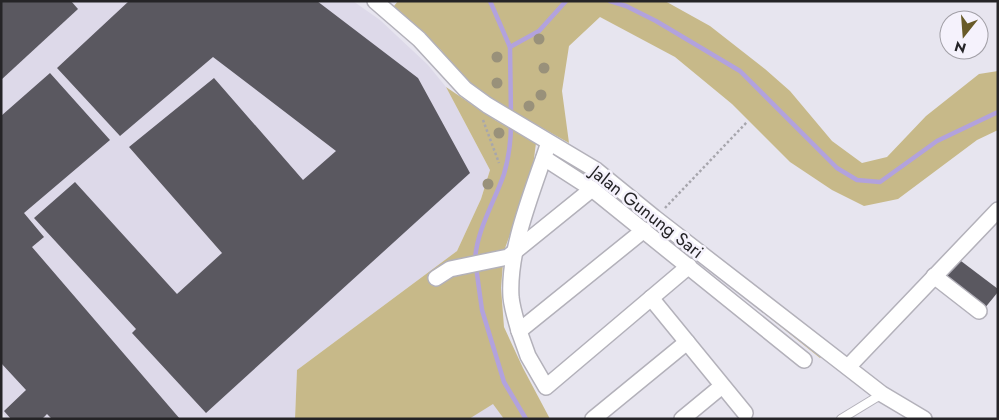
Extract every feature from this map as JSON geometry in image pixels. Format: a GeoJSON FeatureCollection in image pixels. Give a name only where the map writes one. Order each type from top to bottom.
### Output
{"type":"FeatureCollection","features":[{"type":"Feature","properties":{"kind":"street","name":"Jalan Gunung Sari"},"geometry":{"type":"LineString","coordinates":[[375,1],[418,38],[465,89],[504,115],[596,170],[882,394],[924,419]]}},
{"type":"Feature","properties":{"kind":"street"},"geometry":{"type":"LineString","coordinates":[[549,141],[514,252],[511,298],[519,331],[528,356],[546,387],[688,266]]}},
{"type":"Feature","properties":{"kind":"street"},"geometry":{"type":"LineString","coordinates":[[544,158],[592,189],[804,360]]}},
{"type":"Feature","properties":{"kind":"street"},"geometry":{"type":"LineString","coordinates":[[436,278],[450,269],[508,257],[592,189]]}},
{"type":"Feature","properties":{"kind":"street"},"geometry":{"type":"LineString","coordinates":[[848,367],[998,210]]}},
{"type":"Feature","properties":{"kind":"street"},"geometry":{"type":"LineString","coordinates":[[519,331],[644,230]]}},
{"type":"Feature","properties":{"kind":"street"},"geometry":{"type":"LineString","coordinates":[[934,276],[979,311]]}},
{"type":"Feature","properties":{"kind":"street"},"geometry":{"type":"LineString","coordinates":[[651,298],[745,413]]}},
{"type":"Feature","properties":{"kind":"street"},"geometry":{"type":"LineString","coordinates":[[593,419],[687,342]]}},
{"type":"Feature","properties":{"kind":"street"},"geometry":{"type":"LineString","coordinates":[[682,419],[722,386]]}},
{"type":"Feature","properties":{"kind":"lane"},"geometry":{"type":"LineString","coordinates":[[841,419],[882,394]]}},
{"type":"Feature","properties":{"kind":"path"},"geometry":{"type":"LineString","coordinates":[[480,114],[499,163]]}},
{"type":"Feature","properties":{"kind":"path"},"geometry":{"type":"LineString","coordinates":[[655,218],[748,122]]}},
{"type":"Feature","properties":{"kind":"shaded area"},"geometry":{"type":"Polygon","coordinates":[[[1,1],[353,1],[380,20],[428,65],[446,87],[490,170],[481,199],[457,251],[297,370],[295,419],[7,419],[1,410],[1,1]]]}},
{"type":"Feature","properties":{"kind":"shaded area"},"geometry":{"type":"Polygon","coordinates":[[[398,1],[665,1],[710,26],[765,69],[790,91],[832,141],[862,163],[887,157],[926,116],[979,74],[998,71],[998,130],[977,140],[898,199],[864,206],[832,190],[790,162],[732,104],[675,57],[600,17],[569,46],[562,91],[569,143],[472,87],[458,73],[441,50],[394,6],[398,1]]]}},
{"type":"Feature","properties":{"kind":"shaded area"},"geometry":{"type":"Polygon","coordinates":[[[446,87],[495,120],[536,143],[532,174],[504,251],[501,288],[504,327],[550,419],[504,419],[493,404],[469,419],[295,419],[297,370],[457,251],[481,199],[490,170],[446,87]]]}},
{"type":"Feature","properties":{"kind":"shaded area"},"geometry":{"type":"Polygon","coordinates":[[[570,163],[600,181],[821,357],[599,182],[569,165],[570,163]]]}},
{"type":"Feature","properties":{"kind":"shaded area"},"geometry":{"type":"Polygon","coordinates":[[[493,403],[504,419],[469,419],[493,403]]]}},
{"type":"Feature","properties":{"kind":"building"},"geometry":{"type":"Polygon","coordinates":[[[1,1],[71,1],[78,9],[1,80],[1,1]]]}},
{"type":"Feature","properties":{"kind":"building"},"geometry":{"type":"Polygon","coordinates":[[[129,1],[317,1],[418,78],[470,173],[206,413],[132,333],[136,329],[34,218],[75,182],[177,294],[222,253],[129,147],[214,78],[303,180],[336,151],[213,57],[120,136],[57,68],[129,1]]]}},
{"type":"Feature","properties":{"kind":"building"},"geometry":{"type":"Polygon","coordinates":[[[50,73],[110,140],[24,213],[44,237],[32,247],[180,419],[52,419],[47,414],[42,419],[11,419],[4,411],[26,390],[1,363],[1,116],[50,73]]]}},
{"type":"Feature","properties":{"kind":"building"},"geometry":{"type":"Polygon","coordinates":[[[957,258],[998,289],[998,292],[984,309],[941,277],[957,258]]]}},
{"type":"Feature","properties":{"kind":"waterway"},"geometry":{"type":"LineString","coordinates":[[490,1],[510,47],[511,116]]}},
{"type":"Feature","properties":{"kind":"waterway"},"geometry":{"type":"LineString","coordinates":[[510,47],[539,31],[566,1]]}},
{"type":"Feature","properties":{"kind":"waterway"},"geometry":{"type":"LineString","coordinates":[[610,1],[626,6],[656,21],[740,71],[837,168],[857,180],[880,182],[937,141],[998,112]]}},
{"type":"Feature","properties":{"kind":"waterway"},"geometry":{"type":"LineString","coordinates":[[475,260],[482,227],[506,168],[511,123]]}},
{"type":"Feature","properties":{"kind":"waterway"},"geometry":{"type":"LineString","coordinates":[[476,267],[482,310],[504,382],[526,419]]}}]}
